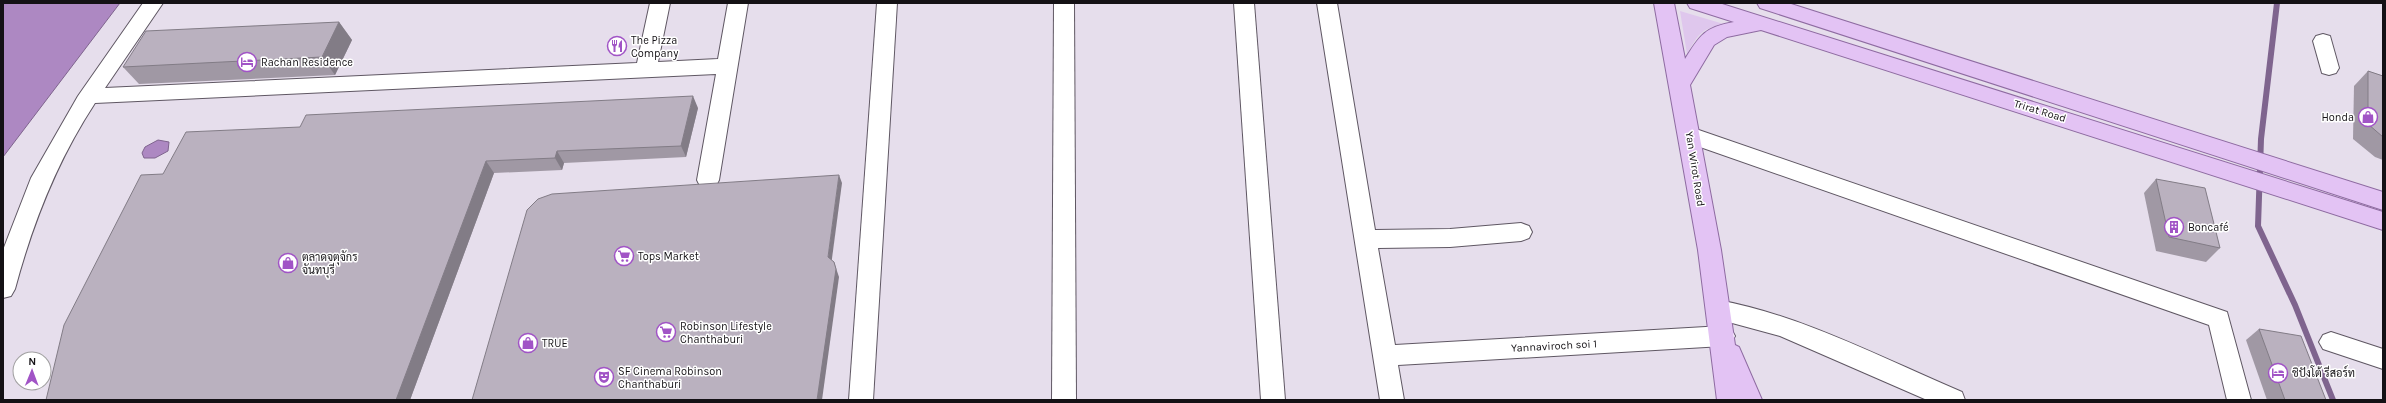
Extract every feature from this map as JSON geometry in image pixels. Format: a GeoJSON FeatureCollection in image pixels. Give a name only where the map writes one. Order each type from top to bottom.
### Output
{"type":"FeatureCollection","features":[{"type":"Feature","properties":{"kind":"main road","name":"Yan Wirot Road"},"geometry":{"type":"LineString","coordinates":[[1664,3],[1690,135],[1723,336],[1729,400]]}},
{"type":"Feature","properties":{"kind":"main road","name":"Trirat Road"},"geometry":{"type":"LineString","coordinates":[[1697,3],[1762,24],[2191,150],[2303,186],[2383,221]]}},
{"type":"Feature","properties":{"kind":"main road","name":"Trirat Road"},"geometry":{"type":"LineString","coordinates":[[1767,3],[2069,99],[2191,150]]}},
{"type":"Feature","properties":{"kind":"main road"},"geometry":{"type":"LineString","coordinates":[[1680,85],[1707,40],[1722,31],[1762,24]]}},
{"type":"Feature","properties":{"kind":"main road","name":"Trirat Road"},"geometry":{"type":"LineString","coordinates":[[2303,186],[2383,201]]}},
{"type":"Feature","properties":{"kind":"main road","name":"Yan Wirot Road"},"geometry":{"type":"LineString","coordinates":[[1723,336],[1750,400]]}},
{"type":"Feature","properties":{"kind":"street"},"geometry":{"type":"LineString","coordinates":[[3,289],[36,191],[49,163],[89,96],[153,3]]}},
{"type":"Feature","properties":{"kind":"street"},"geometry":{"type":"LineString","coordinates":[[646,70],[660,3]]}},
{"type":"Feature","properties":{"kind":"street"},"geometry":{"type":"LineString","coordinates":[[708,180],[738,3]]}},
{"type":"Feature","properties":{"kind":"street"},"geometry":{"type":"LineString","coordinates":[[861,400],[887,3]]}},
{"type":"Feature","properties":{"kind":"street"},"geometry":{"type":"LineString","coordinates":[[1064,3],[1064,400]]}},
{"type":"Feature","properties":{"kind":"street"},"geometry":{"type":"LineString","coordinates":[[1244,3],[1273,400]]}},
{"type":"Feature","properties":{"kind":"street"},"geometry":{"type":"LineString","coordinates":[[1327,3],[1392,400]]}},
{"type":"Feature","properties":{"kind":"street"},"geometry":{"type":"LineString","coordinates":[[2323,41],[2329,68]]}},
{"type":"Feature","properties":{"kind":"street"},"geometry":{"type":"LineString","coordinates":[[89,96],[727,66]]}},
{"type":"Feature","properties":{"kind":"street"},"geometry":{"type":"LineString","coordinates":[[1690,135],[2219,319],[2239,400]]}},
{"type":"Feature","properties":{"kind":"street"},"geometry":{"type":"LineString","coordinates":[[1366,239],[1450,238],[1521,232]]}},
{"type":"Feature","properties":{"kind":"street"},"geometry":{"type":"LineString","coordinates":[[1718,310],[1740,314],[1786,328],[1952,400]]}},
{"type":"Feature","properties":{"kind":"street","name":"Yannaviroch soi 1"},"geometry":{"type":"LineString","coordinates":[[1385,356],[1723,336]]}},
{"type":"Feature","properties":{"kind":"street"},"geometry":{"type":"LineString","coordinates":[[2331,342],[2383,359]]}},
{"type":"Feature","properties":{"kind":"shaded area"},"geometry":{"type":"Polygon","coordinates":[[[3,3],[120,3],[3,157],[3,3]]]}},
{"type":"Feature","properties":{"kind":"shaded area"},"geometry":{"type":"Polygon","coordinates":[[[1680,11],[1727,25],[1712,27],[1702,32],[1687,54],[1680,11]]]}},
{"type":"Feature","properties":{"kind":"shaded area"},"geometry":{"type":"Polygon","coordinates":[[[158,140],[169,142],[168,151],[155,158],[144,158],[142,153],[145,147],[158,140]]]}},
{"type":"Feature","properties":{"kind":"building"},"geometry":{"type":"Polygon","coordinates":[[[339,22],[322,57],[123,67],[146,31],[339,22]]]}},
{"type":"Feature","properties":{"kind":"building"},"geometry":{"type":"Polygon","coordinates":[[[2368,71],[2383,76],[2383,137],[2368,124],[2368,71]]]}},
{"type":"Feature","properties":{"kind":"building","name":"ตลาดจตุจักร จันทบุรี"},"geometry":{"type":"Polygon","coordinates":[[[693,96],[681,146],[557,151],[555,158],[486,161],[396,400],[46,400],[48,391],[52,391],[52,375],[64,325],[141,175],[163,174],[186,132],[300,127],[306,115],[693,96]]]}},
{"type":"Feature","properties":{"kind":"building","name":"Robinson Lifestyle Chanthaburi"},"geometry":{"type":"Polygon","coordinates":[[[839,175],[828,257],[834,262],[836,269],[817,400],[472,400],[527,210],[538,199],[552,194],[839,175]]]}},
{"type":"Feature","properties":{"kind":"building"},"geometry":{"type":"Polygon","coordinates":[[[2156,179],[2205,188],[2220,248],[2169,237],[2156,179]]]}},
{"type":"Feature","properties":{"kind":"building"},"geometry":{"type":"Polygon","coordinates":[[[2259,329],[2301,336],[2326,400],[2285,400],[2259,329]]]}},
{"type":"Feature","properties":{"kind":"waterway"},"geometry":{"type":"LineString","coordinates":[[2277,3],[2261,139],[2258,226],[2295,305],[2333,400]]}},
{"type":"Feature","properties":{"kind":"place","name":"The Pizza Company"},"geometry":{"type":"Point","coordinates":[617,46]}},
{"type":"Feature","properties":{"kind":"place","name":"Rachan Residence"},"geometry":{"type":"Point","coordinates":[247,62]}},
{"type":"Feature","properties":{"kind":"place","name":"Honda"},"geometry":{"type":"Point","coordinates":[2368,117]}},
{"type":"Feature","properties":{"kind":"place","name":"Boncafé"},"geometry":{"type":"Point","coordinates":[2174,227]}},
{"type":"Feature","properties":{"kind":"place","name":"Tops Market"},"geometry":{"type":"Point","coordinates":[624,256]}},
{"type":"Feature","properties":{"kind":"place","name":"ตลาดจตุจักร จันทบุรี"},"geometry":{"type":"Point","coordinates":[288,263]}},
{"type":"Feature","properties":{"kind":"place","name":"Robinson Lifestyle Chanthaburi"},"geometry":{"type":"Point","coordinates":[666,332]}},
{"type":"Feature","properties":{"kind":"place","name":"TRUE"},"geometry":{"type":"Point","coordinates":[528,343]}},
{"type":"Feature","properties":{"kind":"place","name":"ชิปังโต้ รีสอร์ท"},"geometry":{"type":"Point","coordinates":[2278,373]}},
{"type":"Feature","properties":{"kind":"place","name":"SF Cinema Robinson Chanthaburi"},"geometry":{"type":"Point","coordinates":[604,377]}}]}
